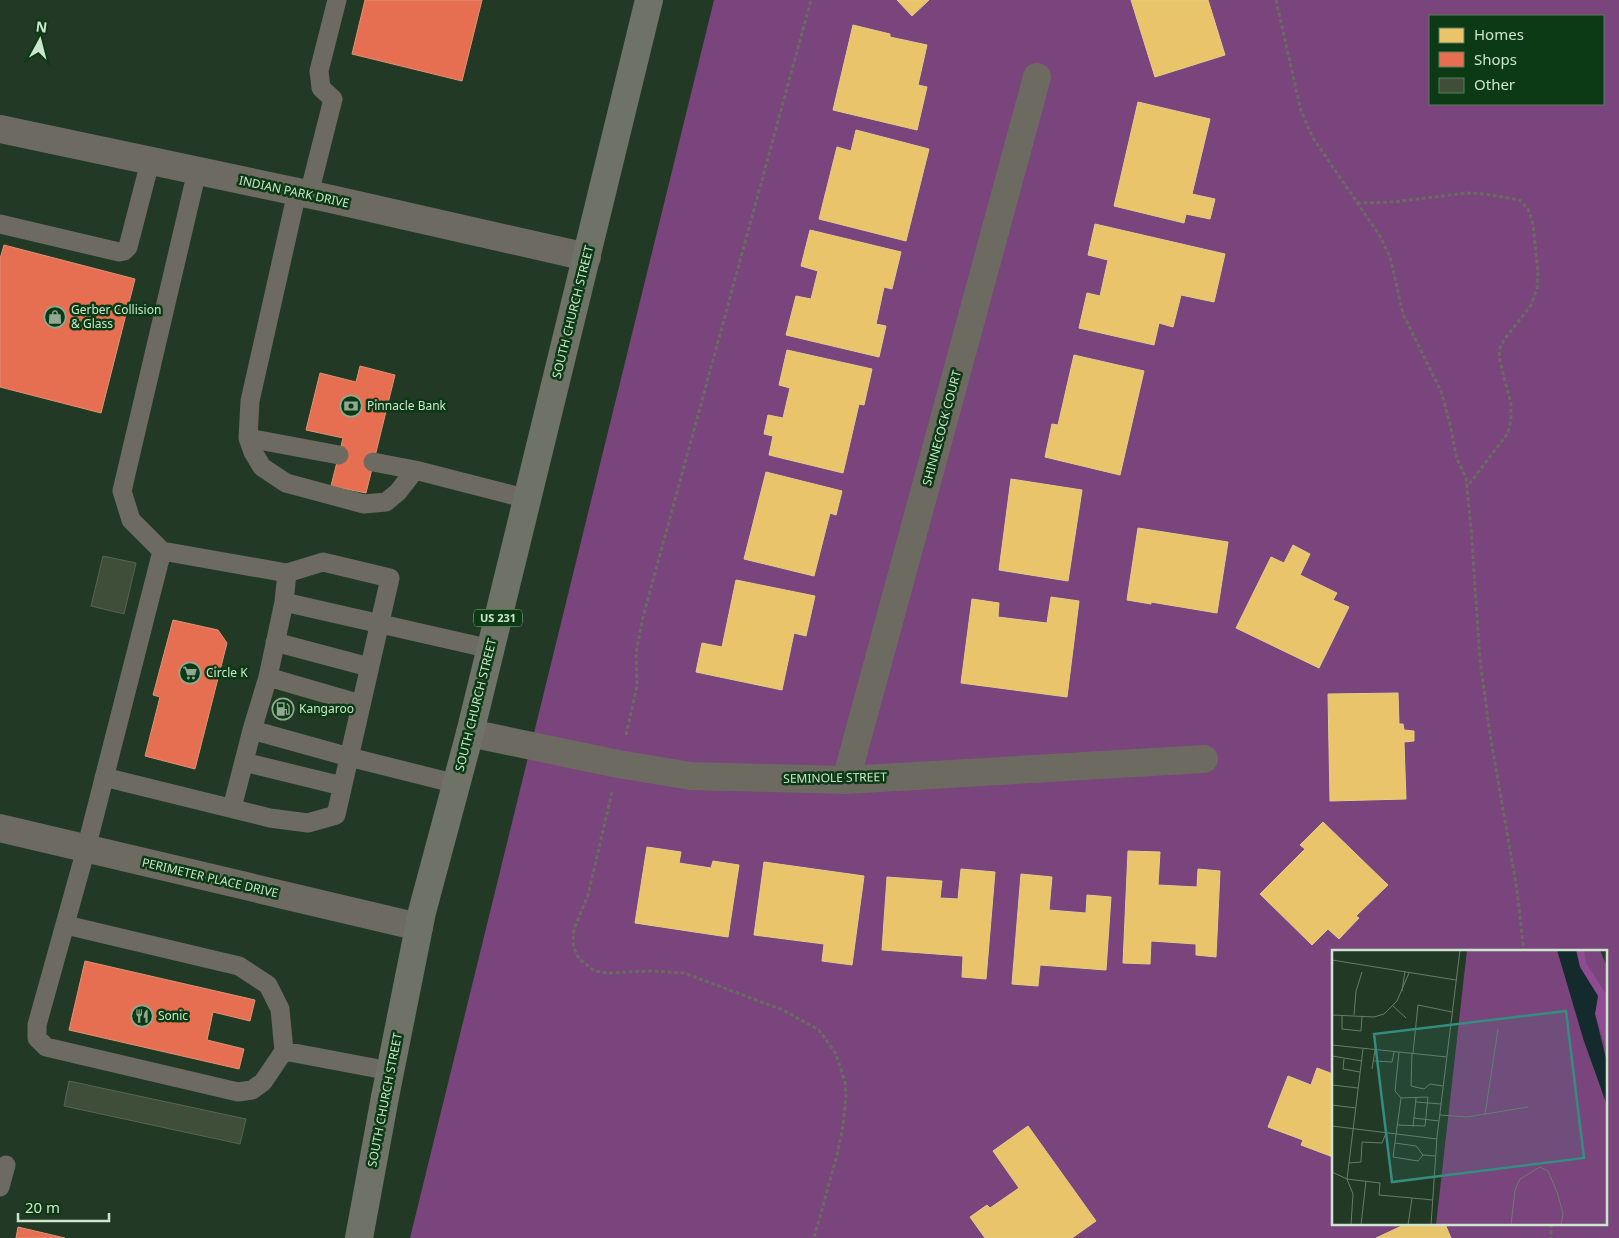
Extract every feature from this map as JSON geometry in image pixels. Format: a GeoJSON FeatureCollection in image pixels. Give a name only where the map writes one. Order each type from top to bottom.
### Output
{"type":"FeatureCollection","features":[{"type":"Feature","properties":{"kind":"highway","name":"SOUTH CHURCH STREET"},"geometry":{"type":"LineString","coordinates":[[359,1238],[419,927],[491,649],[649,0]]}},
{"type":"Feature","properties":{"kind":"street","name":"SHINNECOCK COURT"},"geometry":{"type":"LineString","coordinates":[[846,780],[1037,77]]}},
{"type":"Feature","properties":{"kind":"street","name":"INDIAN PARK DRIVE"},"geometry":{"type":"LineString","coordinates":[[0,129],[303,193],[586,257]]}},
{"type":"Feature","properties":{"kind":"street","name":"SEMINOLE STREET"},"geometry":{"type":"LineString","coordinates":[[470,733],[618,764],[691,776],[846,780],[1204,759]]}},
{"type":"Feature","properties":{"kind":"street","name":"PERIMETER PLACE DRIVE"},"geometry":{"type":"LineString","coordinates":[[0,830],[86,848],[419,927]]}},
{"type":"Feature","properties":{"kind":"lane"},"geometry":{"type":"LineString","coordinates":[[337,0],[319,71],[321,88],[333,99],[303,193],[250,401],[248,438],[253,452],[262,467],[286,483],[364,504],[386,502],[398,492],[415,470]]}},
{"type":"Feature","properties":{"kind":"lane"},"geometry":{"type":"LineString","coordinates":[[0,224],[119,252],[124,251],[128,247],[150,162]]}},
{"type":"Feature","properties":{"kind":"lane"},"geometry":{"type":"LineString","coordinates":[[104,777],[270,818],[308,823],[336,815],[390,578],[323,562],[287,573],[162,551],[131,520],[122,491],[197,172]]}},
{"type":"Feature","properties":{"kind":"lane"},"geometry":{"type":"LineString","coordinates":[[248,438],[339,455]]}},
{"type":"Feature","properties":{"kind":"lane"},"geometry":{"type":"LineString","coordinates":[[373,462],[415,470],[528,498]]}},
{"type":"Feature","properties":{"kind":"lane"},"geometry":{"type":"LineString","coordinates":[[66,925],[239,966],[268,985],[280,1009],[284,1051],[263,1082],[252,1090],[238,1092],[46,1047],[37,1038],[37,1025],[66,925],[162,551]]}},
{"type":"Feature","properties":{"kind":"lane"},"geometry":{"type":"LineString","coordinates":[[232,808],[268,677],[284,602],[287,573]]}},
{"type":"Feature","properties":{"kind":"lane"},"geometry":{"type":"LineString","coordinates":[[284,602],[491,649]]}},
{"type":"Feature","properties":{"kind":"lane"},"geometry":{"type":"LineString","coordinates":[[275,642],[369,667]]}},
{"type":"Feature","properties":{"kind":"lane"},"geometry":{"type":"LineString","coordinates":[[268,677],[361,704]]}},
{"type":"Feature","properties":{"kind":"lane"},"geometry":{"type":"LineString","coordinates":[[252,730],[349,758],[457,784]]}},
{"type":"Feature","properties":{"kind":"lane"},"geometry":{"type":"LineString","coordinates":[[244,762],[342,786]]}},
{"type":"Feature","properties":{"kind":"lane"},"geometry":{"type":"LineString","coordinates":[[284,1051],[390,1071]]}},
{"type":"Feature","properties":{"kind":"lane"},"geometry":{"type":"LineString","coordinates":[[0,1187],[6,1165]]}},
{"type":"Feature","properties":{"kind":"path"},"geometry":{"type":"LineString","coordinates":[[812,0],[650,588],[636,653],[637,686],[588,895],[574,930],[573,940],[579,959],[595,971],[607,973],[652,971],[684,973],[783,1010],[819,1030],[836,1054],[845,1082],[846,1095],[841,1136],[814,1238]]}},
{"type":"Feature","properties":{"kind":"path"},"geometry":{"type":"LineString","coordinates":[[1276,0],[1301,111],[1313,138],[1380,236],[1390,257],[1403,314],[1441,392],[1457,459],[1466,478],[1480,660],[1490,734],[1517,890],[1524,950]]}},
{"type":"Feature","properties":{"kind":"path"},"geometry":{"type":"LineString","coordinates":[[1357,203],[1393,202],[1467,193],[1520,200],[1528,209],[1533,224],[1538,272],[1537,289],[1532,306],[1504,340],[1499,350],[1510,404],[1511,420],[1508,432],[1467,488]]}},
{"type":"Feature","properties":{"kind":"shaded area"},"geometry":{"type":"Polygon","coordinates":[[[714,0],[1619,0],[1619,1238],[410,1238],[714,0]]]}},
{"type":"Feature","properties":{"kind":"building: Homes"},"geometry":{"type":"Polygon","coordinates":[[[897,0],[929,0],[912,16],[897,0]]]}},
{"type":"Feature","properties":{"kind":"building: Homes"},"geometry":{"type":"Polygon","coordinates":[[[1131,0],[1208,0],[1225,55],[1155,77],[1131,0]]]}},
{"type":"Feature","properties":{"kind":"building: Homes"},"geometry":{"type":"Polygon","coordinates":[[[853,25],[890,34],[890,37],[927,45],[918,85],[927,87],[917,130],[833,110],[853,25]]]}},
{"type":"Feature","properties":{"kind":"building: Homes"},"geometry":{"type":"Polygon","coordinates":[[[1138,102],[1210,119],[1192,194],[1215,199],[1210,219],[1186,214],[1184,223],[1114,206],[1138,102]]]}},
{"type":"Feature","properties":{"kind":"building: Homes"},"geometry":{"type":"Polygon","coordinates":[[[856,130],[929,149],[906,241],[819,219],[837,147],[851,151],[856,130]]]}},
{"type":"Feature","properties":{"kind":"building: Homes"},"geometry":{"type":"Polygon","coordinates":[[[1095,224],[1225,254],[1214,302],[1181,295],[1173,327],[1159,323],[1154,345],[1079,328],[1087,293],[1100,296],[1108,260],[1088,255],[1095,224]]]}},
{"type":"Feature","properties":{"kind":"building: Homes"},"geometry":{"type":"Polygon","coordinates":[[[810,230],[901,252],[892,289],[884,287],[876,324],[886,326],[879,357],[786,335],[796,296],[811,299],[818,271],[801,266],[810,230]]]}},
{"type":"Feature","properties":{"kind":"building: Homes"},"geometry":{"type":"Polygon","coordinates":[[[787,350],[872,369],[864,405],[859,404],[843,473],[769,455],[773,436],[764,434],[768,415],[783,418],[790,388],[779,385],[787,350]]]}},
{"type":"Feature","properties":{"kind":"building: Homes"},"geometry":{"type":"Polygon","coordinates":[[[1074,355],[1144,371],[1120,475],[1045,457],[1052,424],[1058,425],[1074,355]]]}},
{"type":"Feature","properties":{"kind":"building: Homes"},"geometry":{"type":"Polygon","coordinates":[[[766,472],[842,491],[836,515],[830,513],[814,576],[744,559],[766,472]]]}},
{"type":"Feature","properties":{"kind":"building: Homes"},"geometry":{"type":"Polygon","coordinates":[[[1011,479],[1082,490],[1068,581],[999,570],[1011,479]]]}},
{"type":"Feature","properties":{"kind":"building: Homes"},"geometry":{"type":"Polygon","coordinates":[[[1138,528],[1228,542],[1217,613],[1127,600],[1138,528]]]}},
{"type":"Feature","properties":{"kind":"building: Homes"},"geometry":{"type":"Polygon","coordinates":[[[1293,545],[1310,554],[1300,575],[1337,593],[1333,600],[1349,607],[1319,668],[1236,628],[1271,557],[1284,563],[1293,545]]]}},
{"type":"Feature","properties":{"kind":"building: Homes"},"geometry":{"type":"Polygon","coordinates":[[[736,580],[815,596],[806,636],[794,633],[782,690],[696,672],[702,643],[722,647],[736,580]]]}},
{"type":"Feature","properties":{"kind":"building: Homes"},"geometry":{"type":"Polygon","coordinates":[[[1051,597],[1079,601],[1067,697],[961,683],[972,599],[999,603],[998,617],[1047,623],[1051,597]]]}},
{"type":"Feature","properties":{"kind":"building: Homes"},"geometry":{"type":"Polygon","coordinates":[[[1398,693],[1399,724],[1403,724],[1404,730],[1414,731],[1414,741],[1404,742],[1406,799],[1330,801],[1328,694],[1398,693]]]}},
{"type":"Feature","properties":{"kind":"building: Homes"},"geometry":{"type":"Polygon","coordinates":[[[1323,822],[1388,885],[1356,916],[1359,918],[1339,939],[1328,929],[1312,945],[1260,894],[1305,849],[1300,845],[1323,822]]]}},
{"type":"Feature","properties":{"kind":"building: Homes"},"geometry":{"type":"Polygon","coordinates":[[[647,847],[681,852],[679,863],[711,868],[713,861],[739,865],[728,937],[635,923],[647,847]]]}},
{"type":"Feature","properties":{"kind":"building: Homes"},"geometry":{"type":"Polygon","coordinates":[[[1128,851],[1160,852],[1158,885],[1197,887],[1198,869],[1220,871],[1216,957],[1196,955],[1196,944],[1151,941],[1150,964],[1123,963],[1128,851]]]}},
{"type":"Feature","properties":{"kind":"building: Homes"},"geometry":{"type":"Polygon","coordinates":[[[764,862],[864,876],[852,965],[822,961],[824,944],[754,935],[764,862]]]}},
{"type":"Feature","properties":{"kind":"building: Homes"},"geometry":{"type":"Polygon","coordinates":[[[961,869],[995,872],[986,979],[962,977],[963,956],[882,950],[887,877],[942,881],[940,898],[958,899],[961,869]]]}},
{"type":"Feature","properties":{"kind":"building: Homes"},"geometry":{"type":"Polygon","coordinates":[[[1021,874],[1052,877],[1049,910],[1086,913],[1087,895],[1111,897],[1106,970],[1040,965],[1038,986],[1012,984],[1021,874]]]}},
{"type":"Feature","properties":{"kind":"building: Homes"},"geometry":{"type":"Polygon","coordinates":[[[1317,1068],[1332,1074],[1332,1157],[1301,1145],[1303,1140],[1268,1127],[1288,1076],[1311,1085],[1317,1068]]]}},
{"type":"Feature","properties":{"kind":"building: Homes"},"geometry":{"type":"Polygon","coordinates":[[[1028,1126],[1096,1221],[1072,1238],[985,1238],[970,1217],[987,1205],[990,1208],[1019,1188],[993,1151],[1028,1126]]]}},
{"type":"Feature","properties":{"kind":"building: Homes"},"geometry":{"type":"Polygon","coordinates":[[[1402,1226],[1446,1226],[1451,1238],[1376,1238],[1402,1226]]]}},
{"type":"Feature","properties":{"kind":"building: Shops"},"geometry":{"type":"Polygon","coordinates":[[[365,0],[482,0],[462,81],[352,54],[365,0]]]}},
{"type":"Feature","properties":{"kind":"building: Shops"},"geometry":{"type":"Polygon","coordinates":[[[4,245],[135,279],[101,413],[0,387],[0,259],[4,245]]]}},
{"type":"Feature","properties":{"kind":"building: Shops"},"geometry":{"type":"Polygon","coordinates":[[[360,366],[395,375],[366,493],[331,486],[343,438],[306,430],[320,373],[356,382],[360,366]]]}},
{"type":"Feature","properties":{"kind":"building: Shops"},"geometry":{"type":"Polygon","coordinates":[[[173,620],[218,630],[227,643],[195,769],[145,756],[160,697],[153,695],[173,620]]]}},
{"type":"Feature","properties":{"kind":"building: Shops","name":"Sonic"},"geometry":{"type":"Polygon","coordinates":[[[85,961],[255,1000],[250,1021],[213,1012],[207,1040],[244,1049],[239,1069],[69,1030],[85,961]]]}},
{"type":"Feature","properties":{"kind":"building: Shops"},"geometry":{"type":"Polygon","coordinates":[[[18,1227],[65,1238],[16,1238],[18,1227]]]}},
{"type":"Feature","properties":{"kind":"building: Other"},"geometry":{"type":"Polygon","coordinates":[[[103,556],[136,563],[124,614],[91,606],[103,556]]]}},
{"type":"Feature","properties":{"kind":"building: Other"},"geometry":{"type":"Polygon","coordinates":[[[69,1081],[246,1119],[240,1144],[64,1106],[69,1081]]]}},
{"type":"Feature","properties":{"kind":"place","name":"Gerber Collision & Glass"},"geometry":{"type":"Point","coordinates":[55,317]}},
{"type":"Feature","properties":{"kind":"place","name":"Pinnacle Bank"},"geometry":{"type":"Point","coordinates":[351,406]}},
{"type":"Feature","properties":{"kind":"place","name":"Circle K"},"geometry":{"type":"Point","coordinates":[190,673]}},
{"type":"Feature","properties":{"kind":"place","name":"Kangaroo"},"geometry":{"type":"Point","coordinates":[283,709]}},
{"type":"Feature","properties":{"kind":"place","name":"Sonic"},"geometry":{"type":"Point","coordinates":[142,1016]}}]}
